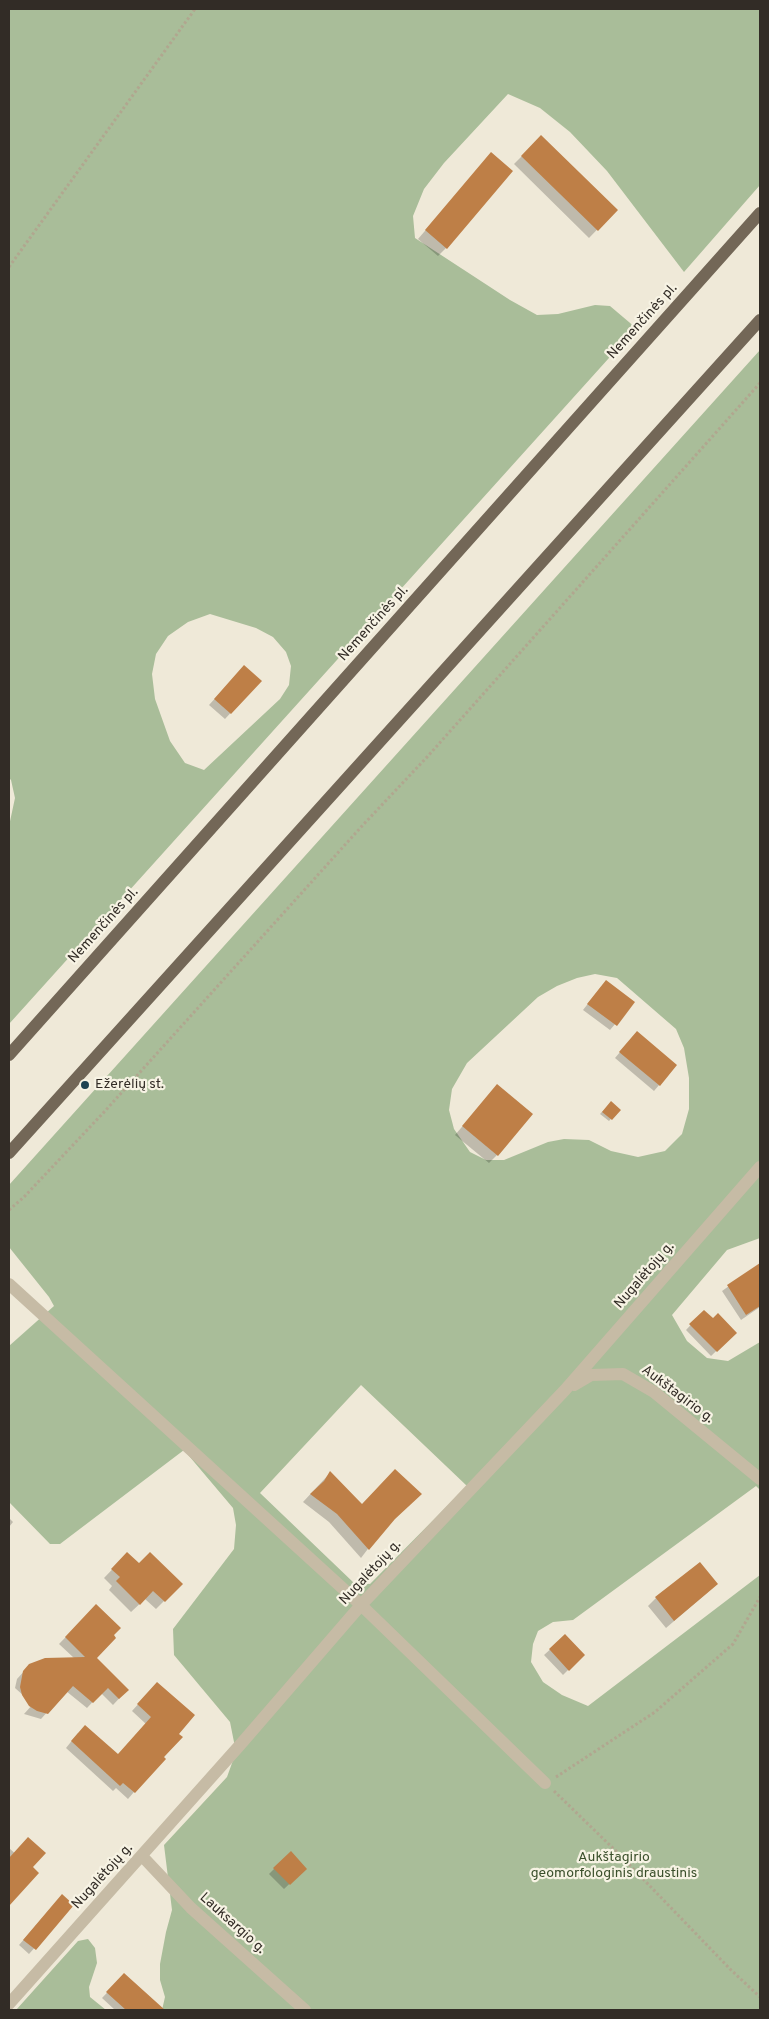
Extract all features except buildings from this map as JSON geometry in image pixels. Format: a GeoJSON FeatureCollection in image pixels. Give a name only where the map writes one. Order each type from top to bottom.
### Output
{"type":"FeatureCollection","features":[{"type":"Feature","properties":{"kind":"main road","name":"Nemenčinės pl."},"geometry":{"type":"LineString","coordinates":[[9,1055],[760,213]]}},
{"type":"Feature","properties":{"kind":"main road"},"geometry":{"type":"LineString","coordinates":[[9,1153],[760,320]]}},
{"type":"Feature","properties":{"kind":"street","name":"Nugalėtojų g."},"geometry":{"type":"LineString","coordinates":[[9,2004],[142,1856],[361,1605],[565,1390],[760,1167]]}},
{"type":"Feature","properties":{"kind":"street"},"geometry":{"type":"LineString","coordinates":[[9,1284],[361,1605],[545,1783]]}},
{"type":"Feature","properties":{"kind":"street","name":"Aukštagirio g."},"geometry":{"type":"LineString","coordinates":[[565,1390],[591,1375],[623,1374],[654,1392],[760,1479]]}},
{"type":"Feature","properties":{"kind":"street","name":"Lauksargio g."},"geometry":{"type":"LineString","coordinates":[[142,1856],[191,1908],[306,2010]]}},
{"type":"Feature","properties":{"kind":"path"},"geometry":{"type":"LineString","coordinates":[[9,267],[194,9]]}},
{"type":"Feature","properties":{"kind":"path"},"geometry":{"type":"LineString","coordinates":[[9,1210],[24,1197],[105,1111],[362,826],[428,756],[760,383]]}},
{"type":"Feature","properties":{"kind":"path"},"geometry":{"type":"LineString","coordinates":[[760,1597],[733,1644],[655,1712],[545,1783],[620,1855],[731,1970],[760,1997]]}},
{"type":"Feature","properties":{"kind":"green space"},"geometry":{"type":"Polygon","coordinates":[[[9,9],[760,9],[760,185],[684,272],[607,171],[570,132],[540,108],[508,94],[444,163],[424,189],[413,216],[415,238],[510,300],[537,315],[558,314],[595,305],[610,306],[636,328],[9,1024],[9,826],[15,798],[9,778],[9,9]],[[210,614],[188,622],[168,636],[156,654],[152,674],[155,699],[170,741],[185,763],[204,770],[280,699],[289,685],[291,666],[286,652],[273,637],[256,628],[210,614]]]}},
{"type":"Feature","properties":{"kind":"green space","name":"Aukštagirio geomorfologinis draustinis"},"geometry":{"type":"Polygon","coordinates":[[[760,350],[760,1238],[727,1250],[672,1315],[687,1341],[707,1358],[728,1361],[760,1342],[760,1490],[756,1486],[573,1620],[553,1622],[538,1631],[533,1644],[531,1662],[543,1682],[562,1695],[588,1706],[760,1575],[760,2010],[162,2010],[165,1997],[160,1980],[160,1964],[172,1910],[164,1845],[227,1777],[236,1752],[230,1722],[174,1655],[173,1629],[234,1549],[236,1525],[233,1508],[184,1450],[60,1544],[50,1544],[9,1502],[9,1346],[54,1306],[9,1247],[9,1185],[760,350]],[[595,974],[577,978],[557,986],[538,997],[467,1063],[452,1089],[449,1110],[454,1129],[470,1152],[486,1160],[504,1160],[548,1142],[564,1139],[589,1140],[611,1151],[638,1157],[665,1151],[682,1134],[689,1109],[689,1078],[684,1048],[676,1029],[617,978],[595,974]],[[361,1385],[260,1493],[354,1583],[370,1584],[467,1486],[361,1385]]]}},
{"type":"Feature","properties":{"kind":"green space"},"geometry":{"type":"Polygon","coordinates":[[[88,1939],[95,1948],[97,1963],[89,1987],[90,1997],[106,2010],[16,2010],[78,1941],[88,1939]]]}},
{"type":"Feature","properties":{"kind":"place","name":"Ežerėlių st."},"geometry":{"type":"Point","coordinates":[85,1085]}}]}
